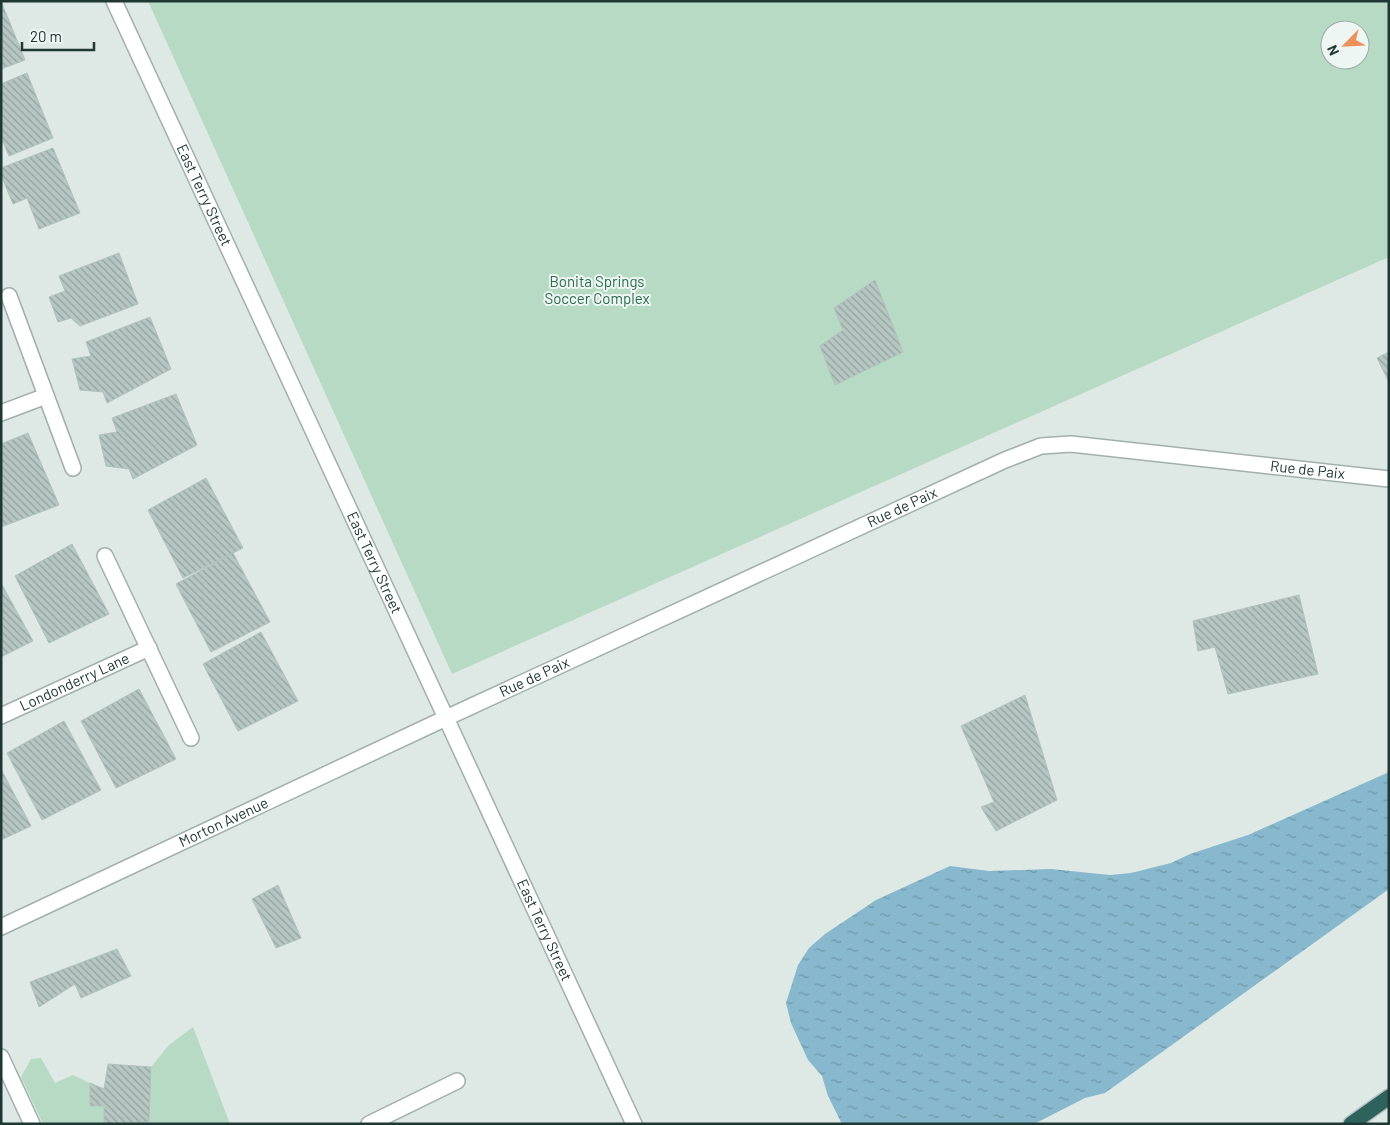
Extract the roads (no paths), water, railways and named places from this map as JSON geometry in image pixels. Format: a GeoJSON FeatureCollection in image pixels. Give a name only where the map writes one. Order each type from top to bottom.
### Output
{"type":"FeatureCollection","features":[{"type":"Feature","properties":{"kind":"highway"},"geometry":{"type":"LineString","coordinates":[[1351,1124],[1389,1097]]}},
{"type":"Feature","properties":{"kind":"street","name":"East Terry Street"},"geometry":{"type":"LineString","coordinates":[[114,1],[634,1124]]}},
{"type":"Feature","properties":{"kind":"street"},"geometry":{"type":"LineString","coordinates":[[9,296],[73,468]]}},
{"type":"Feature","properties":{"kind":"street"},"geometry":{"type":"LineString","coordinates":[[1,413],[46,396]]}},
{"type":"Feature","properties":{"kind":"street","name":"Rue de Paix"},"geometry":{"type":"LineString","coordinates":[[446,718],[1005,460],[1041,446],[1071,444],[1389,479]]}},
{"type":"Feature","properties":{"kind":"street","name":"Londonderry Lane"},"geometry":{"type":"LineString","coordinates":[[105,556],[191,738]]}},
{"type":"Feature","properties":{"kind":"street","name":"Londonderry Lane"},"geometry":{"type":"LineString","coordinates":[[1,716],[149,648]]}},
{"type":"Feature","properties":{"kind":"street","name":"Morton Avenue"},"geometry":{"type":"LineString","coordinates":[[1,927],[446,718]]}},
{"type":"Feature","properties":{"kind":"street"},"geometry":{"type":"LineString","coordinates":[[1,1057],[32,1124]]}},
{"type":"Feature","properties":{"kind":"street"},"geometry":{"type":"LineString","coordinates":[[369,1124],[457,1081]]}},
{"type":"Feature","properties":{"kind":"water"},"geometry":{"type":"Polygon","coordinates":[[[1389,772],[1389,889],[1105,1093],[1085,1098],[1034,1124],[842,1124],[828,1096],[822,1076],[808,1060],[791,1023],[786,1003],[798,965],[809,948],[825,934],[876,900],[950,866],[989,871],[1051,869],[1110,875],[1131,873],[1171,863],[1190,854],[1248,835],[1389,772]]]}},
{"type":"Feature","properties":{"kind":"park label","name":"Bonita Springs Soccer Complex"},"geometry":{"type":"Point","coordinates":[597,290]}}]}
